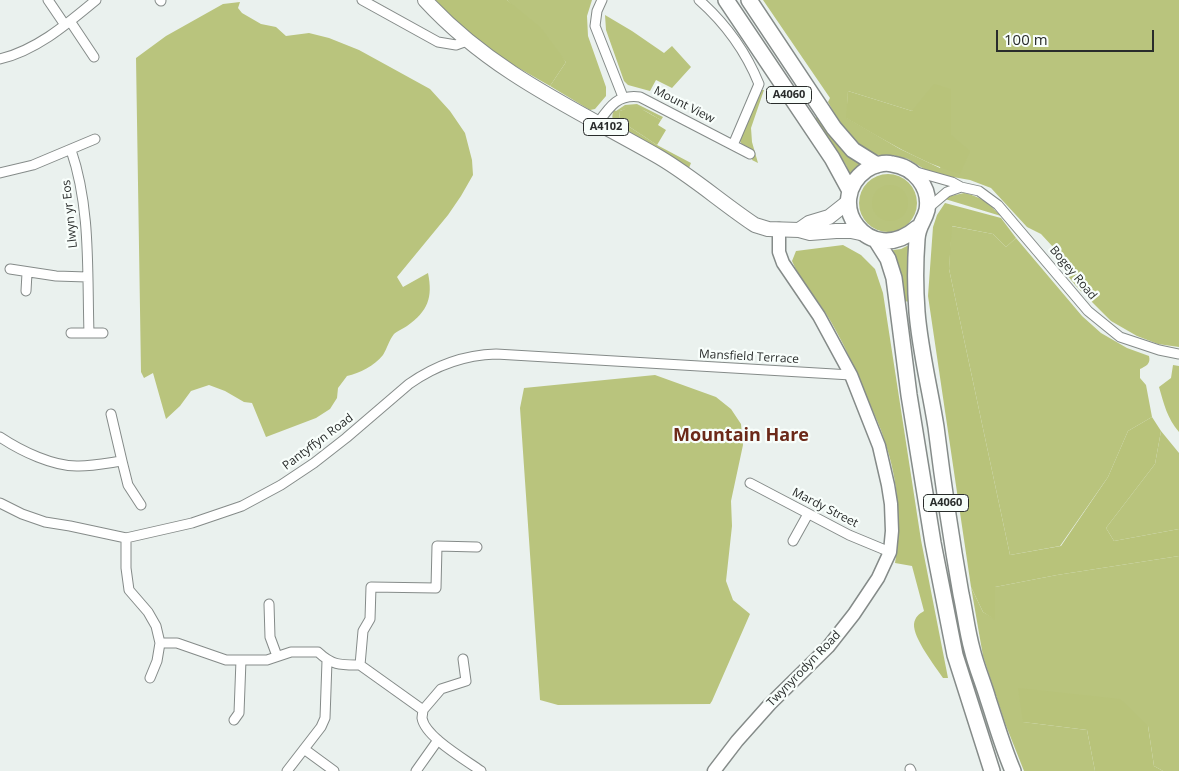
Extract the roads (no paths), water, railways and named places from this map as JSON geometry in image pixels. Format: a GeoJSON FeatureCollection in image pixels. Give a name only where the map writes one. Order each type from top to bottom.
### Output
{"type":"FeatureCollection","features":[{"type":"Feature","properties":{"kind":"highway","name":"A4060"},"geometry":{"type":"LineString","coordinates":[[726,0],[832,158],[849,197]]}},
{"type":"Feature","properties":{"kind":"highway","name":"A4060"},"geometry":{"type":"LineString","coordinates":[[749,0],[834,128],[853,150],[877,165]]}},
{"type":"Feature","properties":{"kind":"highway"},"geometry":{"type":"LineString","coordinates":[[889,163],[911,170],[919,178],[927,198],[927,210],[923,220],[909,236],[887,242],[871,237],[856,226],[850,215],[849,197],[860,174],[868,168],[889,163]]}},
{"type":"Feature","properties":{"kind":"highway","name":"A4060"},"geometry":{"type":"LineString","coordinates":[[917,228],[914,271],[918,318],[953,548],[972,650],[1013,771]]}},
{"type":"Feature","properties":{"kind":"highway","name":"A4060"},"geometry":{"type":"LineString","coordinates":[[871,237],[888,259],[894,278],[909,395],[933,543],[955,655],[992,771]]}},
{"type":"Feature","properties":{"kind":"main road","name":"A4102"},"geometry":{"type":"LineString","coordinates":[[425,0],[466,41],[526,83],[681,171],[755,225],[768,229],[799,230],[810,233],[843,231],[871,237]]}},
{"type":"Feature","properties":{"kind":"main road","name":"A4102"},"geometry":{"type":"LineString","coordinates":[[799,230],[809,223],[829,217],[849,197]]}},
{"type":"Feature","properties":{"kind":"street"},"geometry":{"type":"LineString","coordinates":[[48,0],[94,57]]}},
{"type":"Feature","properties":{"kind":"street"},"geometry":{"type":"LineString","coordinates":[[0,59],[10,57],[32,47],[52,35],[96,0]]}},
{"type":"Feature","properties":{"kind":"street"},"geometry":{"type":"LineString","coordinates":[[362,0],[438,42],[456,45],[466,41]]}},
{"type":"Feature","properties":{"kind":"street"},"geometry":{"type":"LineString","coordinates":[[598,123],[606,112],[622,97],[595,26],[597,11],[602,0]]}},
{"type":"Feature","properties":{"kind":"street"},"geometry":{"type":"LineString","coordinates":[[699,0],[722,22],[748,61],[759,84],[733,145]]}},
{"type":"Feature","properties":{"kind":"street","name":"Mount View"},"geometry":{"type":"LineString","coordinates":[[622,97],[629,95],[640,96],[750,154]]}},
{"type":"Feature","properties":{"kind":"street"},"geometry":{"type":"LineString","coordinates":[[0,173],[33,165],[95,139]]}},
{"type":"Feature","properties":{"kind":"street","name":"Llwyn yr Eos"},"geometry":{"type":"LineString","coordinates":[[71,150],[77,168],[84,217],[89,333]]}},
{"type":"Feature","properties":{"kind":"street","name":"Bogey Road"},"geometry":{"type":"LineString","coordinates":[[911,170],[979,191],[998,205],[1088,311],[1120,337],[1158,350],[1179,354]]}},
{"type":"Feature","properties":{"kind":"street"},"geometry":{"type":"LineString","coordinates":[[927,210],[948,192],[962,187]]}},
{"type":"Feature","properties":{"kind":"street","name":"Twynyrodyn Road"},"geometry":{"type":"LineString","coordinates":[[714,771],[737,741],[770,704],[828,647],[854,614],[878,578],[890,552],[892,522],[888,485],[879,446],[851,375],[819,316],[783,264],[779,252],[779,229]]}},
{"type":"Feature","properties":{"kind":"street"},"geometry":{"type":"LineString","coordinates":[[10,269],[27,273],[87,277]]}},
{"type":"Feature","properties":{"kind":"street"},"geometry":{"type":"LineString","coordinates":[[26,291],[27,273]]}},
{"type":"Feature","properties":{"kind":"street"},"geometry":{"type":"LineString","coordinates":[[71,333],[104,333]]}},
{"type":"Feature","properties":{"kind":"street","name":"Pantyffyn Road"},"geometry":{"type":"LineString","coordinates":[[0,503],[22,514],[45,522],[126,538],[192,523],[242,506],[281,486],[346,438],[409,384],[425,373],[453,360],[467,356],[496,354],[646,364]]}},
{"type":"Feature","properties":{"kind":"street","name":"Mansfield Terrace"},"geometry":{"type":"LineString","coordinates":[[646,364],[851,375]]}},
{"type":"Feature","properties":{"kind":"street"},"geometry":{"type":"LineString","coordinates":[[112,414],[128,485],[141,504]]}},
{"type":"Feature","properties":{"kind":"street"},"geometry":{"type":"LineString","coordinates":[[0,437],[10,444],[56,464],[78,466],[122,461]]}},
{"type":"Feature","properties":{"kind":"street","name":"Mardy Street"},"geometry":{"type":"LineString","coordinates":[[750,483],[849,535],[890,552]]}},
{"type":"Feature","properties":{"kind":"street"},"geometry":{"type":"LineString","coordinates":[[793,541],[808,514]]}},
{"type":"Feature","properties":{"kind":"street"},"geometry":{"type":"LineString","coordinates":[[126,538],[126,568],[129,590],[148,612],[156,626],[160,643],[157,661],[150,678]]}},
{"type":"Feature","properties":{"kind":"street"},"geometry":{"type":"LineString","coordinates":[[360,665],[363,631],[370,619],[371,587],[436,588],[437,546],[477,547]]}},
{"type":"Feature","properties":{"kind":"street"},"geometry":{"type":"LineString","coordinates":[[269,604],[270,637],[277,656]]}},
{"type":"Feature","properties":{"kind":"street"},"geometry":{"type":"LineString","coordinates":[[160,643],[177,643],[226,660],[267,660],[291,652],[318,652],[327,661],[342,665],[360,665],[423,710]]}},
{"type":"Feature","properties":{"kind":"street"},"geometry":{"type":"LineString","coordinates":[[463,659],[466,681],[441,689],[423,710],[422,718],[426,728],[438,740],[481,771]]}},
{"type":"Feature","properties":{"kind":"street"},"geometry":{"type":"LineString","coordinates":[[234,720],[238,713],[241,660]]}},
{"type":"Feature","properties":{"kind":"street"},"geometry":{"type":"LineString","coordinates":[[287,771],[321,727],[325,718],[327,661]]}},
{"type":"Feature","properties":{"kind":"street"},"geometry":{"type":"LineString","coordinates":[[416,771],[438,740]]}},
{"type":"Feature","properties":{"kind":"street"},"geometry":{"type":"LineString","coordinates":[[304,749],[334,771]]}},
{"type":"Feature","properties":{"kind":"district","name":"Mountain Hare"},"geometry":{"type":"Point","coordinates":[741,436]}}]}
